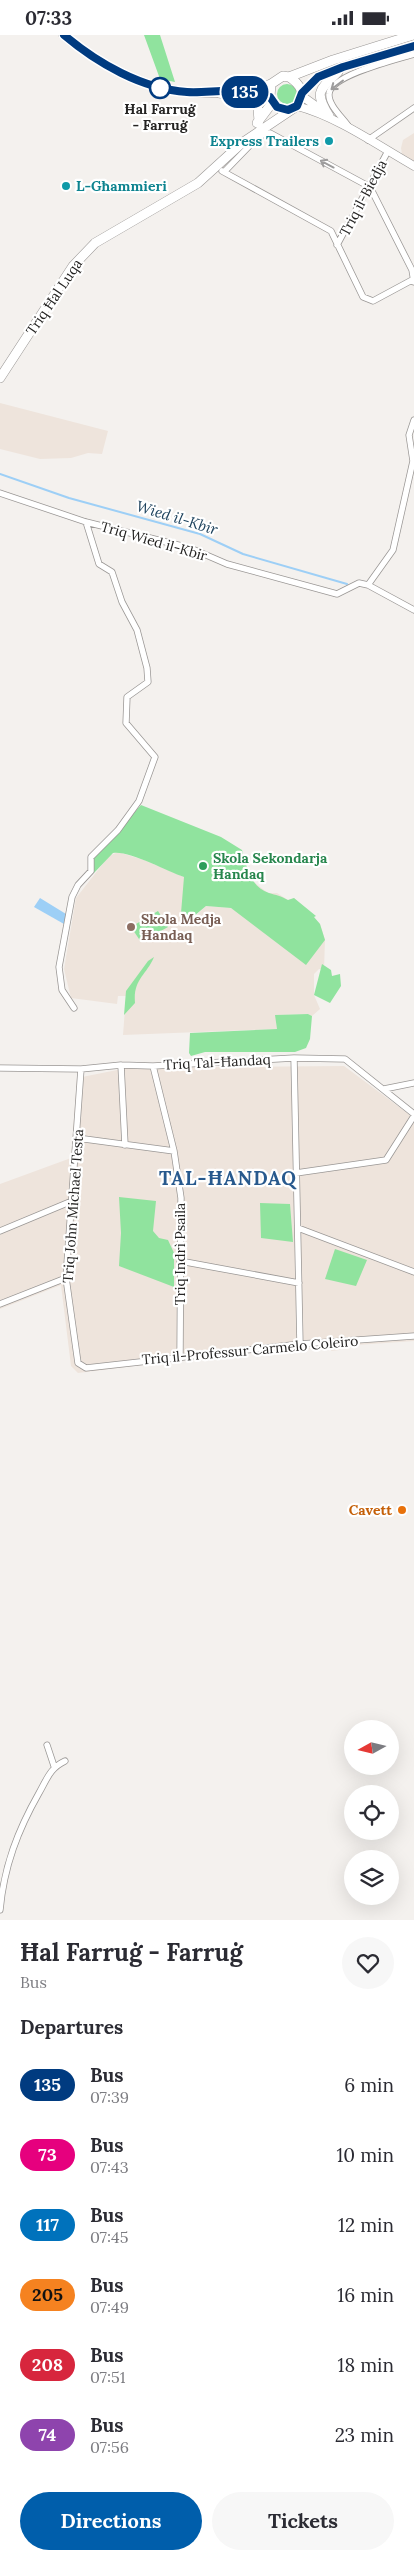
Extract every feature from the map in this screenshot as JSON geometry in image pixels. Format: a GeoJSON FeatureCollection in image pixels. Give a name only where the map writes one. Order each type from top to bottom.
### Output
{"type":"FeatureCollection","features":[{"type":"Feature","properties":{"kind":"highway"},"geometry":{"type":"LineString","coordinates":[[289,77],[333,60],[413,35]]}},
{"type":"Feature","properties":{"kind":"highway"},"geometry":{"type":"LineString","coordinates":[[302,95],[297,82],[289,77],[283,76],[271,84],[271,100],[277,107],[288,110],[297,106],[302,95],[318,77],[343,67],[414,46]]}},
{"type":"Feature","properties":{"kind":"highway"},"geometry":{"type":"LineString","coordinates":[[329,115],[320,102],[319,93],[322,86],[343,67]]}},
{"type":"Feature","properties":{"kind":"highway"},"geometry":{"type":"LineString","coordinates":[[218,93],[252,99],[258,109],[259,121]]}},
{"type":"Feature","properties":{"kind":"highway","name":"Triq Ħal Luqa"},"geometry":{"type":"LineString","coordinates":[[242,143],[259,121],[271,100]]}},
{"type":"Feature","properties":{"kind":"highway","name":"Triq Ħal Luqa"},"geometry":{"type":"LineString","coordinates":[[0,378],[73,266],[82,256],[107,235],[198,183],[242,143],[288,110]]}},
{"type":"Feature","properties":{"kind":"main road"},"geometry":{"type":"LineString","coordinates":[[64,35],[92,56],[135,79],[176,91],[218,93],[271,84]]}},
{"type":"Feature","properties":{"kind":"main road"},"geometry":{"type":"LineString","coordinates":[[235,91],[271,100]]}},
{"type":"Feature","properties":{"kind":"main road"},"geometry":{"type":"LineString","coordinates":[[302,95],[351,130]]}},
{"type":"Feature","properties":{"kind":"main road"},"geometry":{"type":"LineString","coordinates":[[297,106],[312,111],[351,130],[414,166]]}},
{"type":"Feature","properties":{"kind":"street"},"geometry":{"type":"LineString","coordinates":[[351,130],[331,101],[329,93],[332,88],[357,71],[414,54]]}},
{"type":"Feature","properties":{"kind":"street"},"geometry":{"type":"LineString","coordinates":[[368,139],[414,108]]}},
{"type":"Feature","properties":{"kind":"street"},"geometry":{"type":"LineString","coordinates":[[216,166],[224,172],[331,231],[362,297],[373,301],[413,281],[412,270],[370,187],[270,133],[259,136],[224,172]]}},
{"type":"Feature","properties":{"kind":"street","name":"Triq il-Biedja"},"geometry":{"type":"LineString","coordinates":[[337,245],[388,151]]}},
{"type":"Feature","properties":{"kind":"street"},"geometry":{"type":"LineString","coordinates":[[414,420],[409,435],[413,461],[393,550],[368,585],[414,609]]}},
{"type":"Feature","properties":{"kind":"street","name":"Triq Wied il-Kbir"},"geometry":{"type":"LineString","coordinates":[[0,493],[86,522],[190,548],[228,563],[337,594],[359,583],[368,585]]}},
{"type":"Feature","properties":{"kind":"street"},"geometry":{"type":"LineString","coordinates":[[74,1008],[62,990],[59,967],[72,897],[78,885],[91,871],[91,857],[118,829],[139,801],[155,757],[126,723],[127,697],[148,682],[147,668],[137,630],[122,602],[112,573],[99,564],[86,522]]}},
{"type":"Feature","properties":{"kind":"street"},"geometry":{"type":"LineString","coordinates":[[294,1058],[300,1344]]}},
{"type":"Feature","properties":{"kind":"street","name":"Triq Tal-Ħandaq"},"geometry":{"type":"LineString","coordinates":[[0,1069],[81,1069],[121,1065],[153,1066],[294,1058],[346,1059],[414,1115]]}},
{"type":"Feature","properties":{"kind":"street"},"geometry":{"type":"LineString","coordinates":[[121,1065],[125,1145]]}},
{"type":"Feature","properties":{"kind":"street","name":"Triq Indrì Psaila"},"geometry":{"type":"LineString","coordinates":[[153,1066],[174,1151],[180,1198],[180,1356]]}},
{"type":"Feature","properties":{"kind":"street","name":"Triq John Michael Testa"},"geometry":{"type":"LineString","coordinates":[[81,1069],[78,1138],[66,1278],[78,1363],[86,1368]]}},
{"type":"Feature","properties":{"kind":"street"},"geometry":{"type":"LineString","coordinates":[[384,1089],[414,1083]]}},
{"type":"Feature","properties":{"kind":"street"},"geometry":{"type":"LineString","coordinates":[[296,1173],[386,1160],[414,1115]]}},
{"type":"Feature","properties":{"kind":"street"},"geometry":{"type":"LineString","coordinates":[[78,1138],[174,1151]]}},
{"type":"Feature","properties":{"kind":"street"},"geometry":{"type":"LineString","coordinates":[[0,1231],[72,1201]]}},
{"type":"Feature","properties":{"kind":"street"},"geometry":{"type":"LineString","coordinates":[[298,1228],[414,1271]]}},
{"type":"Feature","properties":{"kind":"street"},"geometry":{"type":"LineString","coordinates":[[180,1261],[299,1283]]}},
{"type":"Feature","properties":{"kind":"street"},"geometry":{"type":"LineString","coordinates":[[0,1304],[66,1278]]}},
{"type":"Feature","properties":{"kind":"street","name":"Triq il-Professur Carmelo Coleiro"},"geometry":{"type":"LineString","coordinates":[[86,1368],[300,1344],[414,1336]]}},
{"type":"Feature","properties":{"kind":"street"},"geometry":{"type":"LineString","coordinates":[[48,1745],[54,1766]]}},
{"type":"Feature","properties":{"kind":"street"},"geometry":{"type":"LineString","coordinates":[[0,1910],[1,1887],[21,1825],[54,1766],[65,1761]]}},
{"type":"Feature","properties":{"kind":"shaded area"},"geometry":{"type":"Polygon","coordinates":[[[414,133],[414,161],[402,154],[401,148],[403,140],[414,133]]]}},
{"type":"Feature","properties":{"kind":"shaded area"},"geometry":{"type":"Polygon","coordinates":[[[0,403],[108,431],[102,454],[88,453],[71,458],[40,459],[0,449],[0,403]]]}},
{"type":"Feature","properties":{"kind":"shaded area","name":"Skola Sekondarja Ħandaq"},"geometry":{"type":"Polygon","coordinates":[[[118,852],[144,860],[184,877],[190,921],[206,906],[231,908],[243,915],[251,880],[268,893],[277,893],[288,900],[294,898],[320,924],[325,940],[324,969],[319,969],[314,974],[314,995],[320,1009],[312,1016],[308,1014],[276,1015],[277,1029],[123,1035],[126,996],[118,996],[117,1004],[71,998],[64,969],[76,898],[109,856],[118,852]]]}},
{"type":"Feature","properties":{"kind":"shaded area"},"geometry":{"type":"Polygon","coordinates":[[[344,1066],[414,1118],[414,1341],[342,1346],[339,1350],[331,1351],[330,1347],[296,1351],[295,1346],[78,1373],[71,1366],[61,1285],[0,1309],[0,1184],[71,1158],[77,1078],[127,1068],[344,1066]]]}},
{"type":"Feature","properties":{"kind":"green space"},"geometry":{"type":"Polygon","coordinates":[[[144,35],[160,35],[175,82],[160,79],[144,35]]]}},
{"type":"Feature","properties":{"kind":"green space"},"geometry":{"type":"Polygon","coordinates":[[[283,84],[291,84],[297,90],[297,98],[291,104],[283,104],[277,98],[277,90],[283,84]]]}},
{"type":"Feature","properties":{"kind":"green space","name":"Skola Sekondarja Ħandaq"},"geometry":{"type":"Polygon","coordinates":[[[141,805],[221,837],[242,850],[250,876],[257,886],[288,900],[294,898],[316,916],[314,917],[320,924],[325,940],[306,965],[231,908],[206,906],[187,922],[181,913],[184,877],[138,858],[120,853],[113,853],[94,873],[94,857],[141,805]]]}},
{"type":"Feature","properties":{"kind":"green space"},"geometry":{"type":"Polygon","coordinates":[[[158,911],[168,927],[141,942],[131,927],[158,911]]]}},
{"type":"Feature","properties":{"kind":"green space"},"geometry":{"type":"Polygon","coordinates":[[[154,957],[138,983],[135,1003],[124,1015],[126,991],[148,961],[154,957]]]}},
{"type":"Feature","properties":{"kind":"green space"},"geometry":{"type":"Polygon","coordinates":[[[322,964],[331,970],[332,976],[340,974],[341,986],[330,1003],[314,995],[322,964]]]}},
{"type":"Feature","properties":{"kind":"green space"},"geometry":{"type":"Polygon","coordinates":[[[308,1014],[312,1016],[310,1039],[306,1048],[295,1052],[205,1052],[191,1056],[189,1053],[190,1033],[277,1029],[275,1015],[308,1014]]]}},
{"type":"Feature","properties":{"kind":"green space"},"geometry":{"type":"Polygon","coordinates":[[[119,1197],[156,1201],[153,1231],[159,1238],[168,1240],[174,1253],[174,1287],[119,1266],[121,1233],[119,1197]]]}},
{"type":"Feature","properties":{"kind":"green space"},"geometry":{"type":"Polygon","coordinates":[[[260,1203],[290,1204],[293,1242],[261,1238],[260,1203]]]}},
{"type":"Feature","properties":{"kind":"green space"},"geometry":{"type":"Polygon","coordinates":[[[335,1249],[367,1260],[356,1286],[325,1279],[335,1249]]]}},
{"type":"Feature","properties":{"kind":"water"},"geometry":{"type":"Polygon","coordinates":[[[40,898],[66,914],[64,924],[34,907],[40,898]]]}},
{"type":"Feature","properties":{"kind":"waterway","name":"Wied il-Kbir"},"geometry":{"type":"LineString","coordinates":[[0,474],[69,498],[200,534],[243,554],[347,584]]}},
{"type":"Feature","properties":{"kind":"bus line","name":"135"},"geometry":{"type":"LineString","coordinates":[[64,35],[75,45],[111,67],[157,87],[197,93],[250,92],[270,97],[272,103],[282,110],[288,110],[297,106],[302,93],[318,77],[366,59],[414,46]]}},
{"type":"Feature","properties":{"kind":"place","name":"Ħal Farruġ - Farruġ"},"geometry":{"type":"Point","coordinates":[160,88]}},
{"type":"Feature","properties":{"kind":"place","name":"Express Trailers"},"geometry":{"type":"Point","coordinates":[329,141]}},
{"type":"Feature","properties":{"kind":"place","name":"L-Għammieri"},"geometry":{"type":"Point","coordinates":[66,186]}},
{"type":"Feature","properties":{"kind":"place","name":"Skola Sekondarja Ħandaq"},"geometry":{"type":"Point","coordinates":[203,866]}},
{"type":"Feature","properties":{"kind":"place","name":"Skola Medja Ħandaq"},"geometry":{"type":"Point","coordinates":[131,927]}},
{"type":"Feature","properties":{"kind":"place","name":"Cavett"},"geometry":{"type":"Point","coordinates":[402,1510]}},
{"type":"Feature","properties":{"kind":"district","name":"TAL-ĦANDAQ"},"geometry":{"type":"Point","coordinates":[228,1178]}}]}
